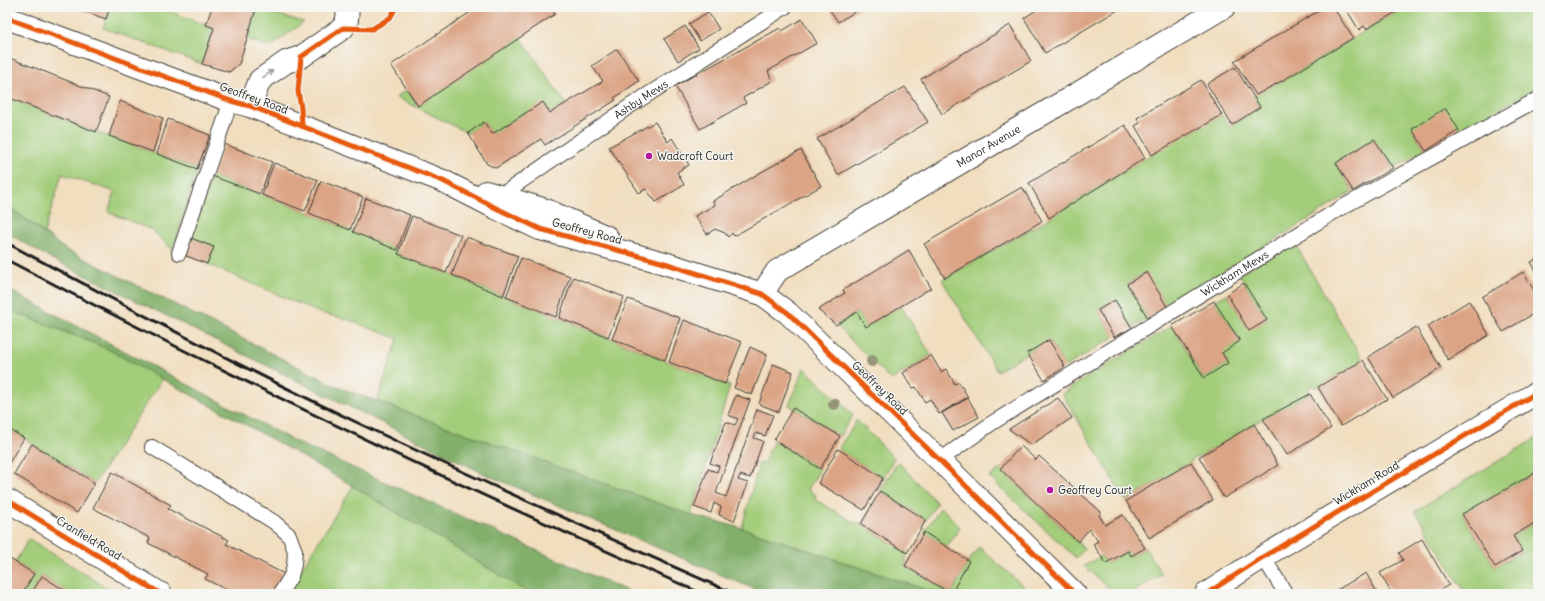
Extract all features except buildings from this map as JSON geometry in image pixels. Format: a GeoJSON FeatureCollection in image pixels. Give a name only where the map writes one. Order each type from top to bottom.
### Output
{"type":"FeatureCollection","features":[{"type":"Feature","properties":{"kind":"street"},"geometry":{"type":"LineString","coordinates":[[240,103],[260,80],[286,62],[301,56],[343,28],[347,20],[348,7]]}},
{"type":"Feature","properties":{"kind":"street","name":"Manor Avenue"},"geometry":{"type":"LineString","coordinates":[[762,294],[777,270],[1224,7]]}},
{"type":"Feature","properties":{"kind":"street","name":"Geoffrey Road"},"geometry":{"type":"LineString","coordinates":[[7,18],[240,103],[443,181],[540,229],[661,262],[762,294],[788,313],[940,460],[1075,594]]}},
{"type":"Feature","properties":{"kind":"street","name":"Geoffrey Road"},"geometry":{"type":"LineString","coordinates":[[443,181],[500,196],[557,214],[661,262]]}},
{"type":"Feature","properties":{"kind":"street","name":"Wickham Road"},"geometry":{"type":"LineString","coordinates":[[1206,594],[1263,557],[1538,392]]}},
{"type":"Feature","properties":{"kind":"street","name":"Cranfield Road"},"geometry":{"type":"LineString","coordinates":[[7,500],[161,594]]}},
{"type":"Feature","properties":{"kind":"lane","name":"Ashby Mews"},"geometry":{"type":"LineString","coordinates":[[500,196],[630,106],[785,7]]}},
{"type":"Feature","properties":{"kind":"lane","name":"Wickham Mews"},"geometry":{"type":"LineString","coordinates":[[940,460],[992,423],[1339,209],[1538,99]]}},
{"type":"Feature","properties":{"kind":"lane"},"geometry":{"type":"LineString","coordinates":[[179,252],[240,103]]}},
{"type":"Feature","properties":{"kind":"lane"},"geometry":{"type":"LineString","coordinates":[[152,447],[274,522],[289,535],[295,551],[294,565],[291,576],[280,594]]}},
{"type":"Feature","properties":{"kind":"lane"},"geometry":{"type":"LineString","coordinates":[[1263,557],[1286,594]]}},
{"type":"Feature","properties":{"kind":"green space"},"geometry":{"type":"Polygon","coordinates":[[[110,7],[158,7],[214,28],[202,64],[103,28],[110,7]]]}},
{"type":"Feature","properties":{"kind":"green space"},"geometry":{"type":"Polygon","coordinates":[[[1405,7],[1538,7],[1538,87],[1477,122],[1459,130],[1412,129],[1426,151],[1393,168],[1374,139],[1336,163],[1353,191],[1167,307],[1146,272],[1127,284],[1148,318],[1132,328],[1114,300],[1098,310],[1114,337],[1065,367],[1049,340],[997,371],[942,280],[1045,221],[1145,158],[1222,115],[1230,127],[1260,107],[1253,96],[1287,78],[1405,7]]]}},
{"type":"Feature","properties":{"kind":"green space"},"geometry":{"type":"Polygon","coordinates":[[[256,9],[304,22],[270,47],[247,39],[256,9]]]}},
{"type":"Feature","properties":{"kind":"green space"},"geometry":{"type":"Polygon","coordinates":[[[520,37],[566,104],[550,113],[525,113],[492,134],[484,122],[468,133],[396,97],[407,90],[418,106],[520,37]]]}},
{"type":"Feature","properties":{"kind":"green space"},"geometry":{"type":"Polygon","coordinates":[[[7,97],[103,135],[197,169],[173,250],[152,230],[108,212],[115,192],[62,174],[44,233],[7,205],[7,97]]]}},
{"type":"Feature","properties":{"kind":"green space"},"geometry":{"type":"Polygon","coordinates":[[[212,176],[305,211],[397,250],[398,254],[730,386],[691,515],[377,402],[398,339],[346,319],[320,313],[207,264],[214,247],[191,238],[212,176]]]}},
{"type":"Feature","properties":{"kind":"green space"},"geometry":{"type":"Polygon","coordinates":[[[7,205],[65,249],[340,388],[691,515],[742,528],[938,594],[766,594],[485,474],[50,258],[7,233],[7,205]]]}},
{"type":"Feature","properties":{"kind":"green space"},"geometry":{"type":"Polygon","coordinates":[[[1294,242],[1363,360],[1318,387],[1308,386],[1310,394],[1259,421],[1199,457],[1194,458],[1191,462],[1126,501],[1062,394],[1095,372],[1172,326],[1203,378],[1228,363],[1222,353],[1240,340],[1214,301],[1227,294],[1249,330],[1267,320],[1239,274],[1294,242]]]}},
{"type":"Feature","properties":{"kind":"green space"},"geometry":{"type":"Polygon","coordinates":[[[7,289],[298,443],[634,594],[531,594],[353,486],[268,437],[106,348],[7,309],[7,289]]]}},
{"type":"Feature","properties":{"kind":"green space"},"geometry":{"type":"Polygon","coordinates":[[[901,306],[931,355],[891,380],[836,325],[857,312],[866,327],[901,306]]]}},
{"type":"Feature","properties":{"kind":"green space"},"geometry":{"type":"Polygon","coordinates":[[[7,309],[106,348],[162,379],[95,483],[7,428],[7,309]]]}},
{"type":"Feature","properties":{"kind":"green space"},"geometry":{"type":"Polygon","coordinates":[[[804,368],[853,415],[840,436],[789,405],[804,368]]]}},
{"type":"Feature","properties":{"kind":"green space"},"geometry":{"type":"Polygon","coordinates":[[[857,420],[894,458],[883,478],[838,449],[857,420]]]}},
{"type":"Feature","properties":{"kind":"green space"},"geometry":{"type":"Polygon","coordinates":[[[1538,437],[1538,471],[1462,514],[1495,567],[1522,552],[1513,536],[1538,521],[1538,544],[1531,549],[1538,561],[1538,594],[1466,594],[1415,511],[1538,437]]]}},
{"type":"Feature","properties":{"kind":"green space"},"geometry":{"type":"Polygon","coordinates":[[[774,440],[820,469],[808,490],[816,495],[814,499],[857,524],[861,524],[907,553],[905,566],[951,594],[938,594],[742,528],[759,463],[763,464],[774,440]]]}},
{"type":"Feature","properties":{"kind":"green space"},"geometry":{"type":"Polygon","coordinates":[[[898,462],[937,503],[926,520],[880,491],[898,462]]]}},
{"type":"Feature","properties":{"kind":"green space"},"geometry":{"type":"Polygon","coordinates":[[[1000,469],[1085,549],[1076,558],[989,477],[1000,469]]]}},
{"type":"Feature","properties":{"kind":"green space"},"geometry":{"type":"Polygon","coordinates":[[[353,486],[531,594],[286,594],[353,486]]]}},
{"type":"Feature","properties":{"kind":"green space"},"geometry":{"type":"Polygon","coordinates":[[[941,507],[960,527],[947,547],[924,532],[941,507]]]}},
{"type":"Feature","properties":{"kind":"green space"},"geometry":{"type":"Polygon","coordinates":[[[29,539],[117,594],[71,594],[42,576],[31,594],[22,594],[34,574],[15,562],[29,539]]]}},
{"type":"Feature","properties":{"kind":"green space"},"geometry":{"type":"Polygon","coordinates":[[[979,547],[1032,594],[951,594],[969,561],[979,547]]]}},
{"type":"Feature","properties":{"kind":"green space"},"geometry":{"type":"Polygon","coordinates":[[[1145,548],[1162,574],[1130,594],[1115,594],[1084,566],[1101,556],[1106,563],[1128,551],[1131,556],[1145,548]]]}},
{"type":"Feature","properties":{"kind":"railway"},"geometry":{"type":"LineString","coordinates":[[7,243],[181,335],[358,423],[735,594]]}},
{"type":"Feature","properties":{"kind":"railway"},"geometry":{"type":"LineString","coordinates":[[7,260],[179,348],[352,433],[527,515],[703,594]]}},
{"type":"Feature","properties":{"kind":"cycle path"},"geometry":{"type":"LineString","coordinates":[[302,126],[298,91],[301,57],[343,28],[372,29],[390,18],[396,7]]}},
{"type":"Feature","properties":{"kind":"cycle path"},"geometry":{"type":"LineString","coordinates":[[7,18],[231,101],[250,106],[443,181],[540,229],[661,262],[762,294],[788,313],[1075,594]]}},
{"type":"Feature","properties":{"kind":"cycle path"},"geometry":{"type":"LineString","coordinates":[[1206,594],[1263,557],[1538,392]]}},
{"type":"Feature","properties":{"kind":"cycle path"},"geometry":{"type":"LineString","coordinates":[[7,500],[161,594]]}},
{"type":"Feature","properties":{"kind":"place","name":"Wadcroft Court"},"geometry":{"type":"Point","coordinates":[649,156]}},
{"type":"Feature","properties":{"kind":"place","name":"Geoffrey Court"},"geometry":{"type":"Point","coordinates":[1050,490]}}]}
